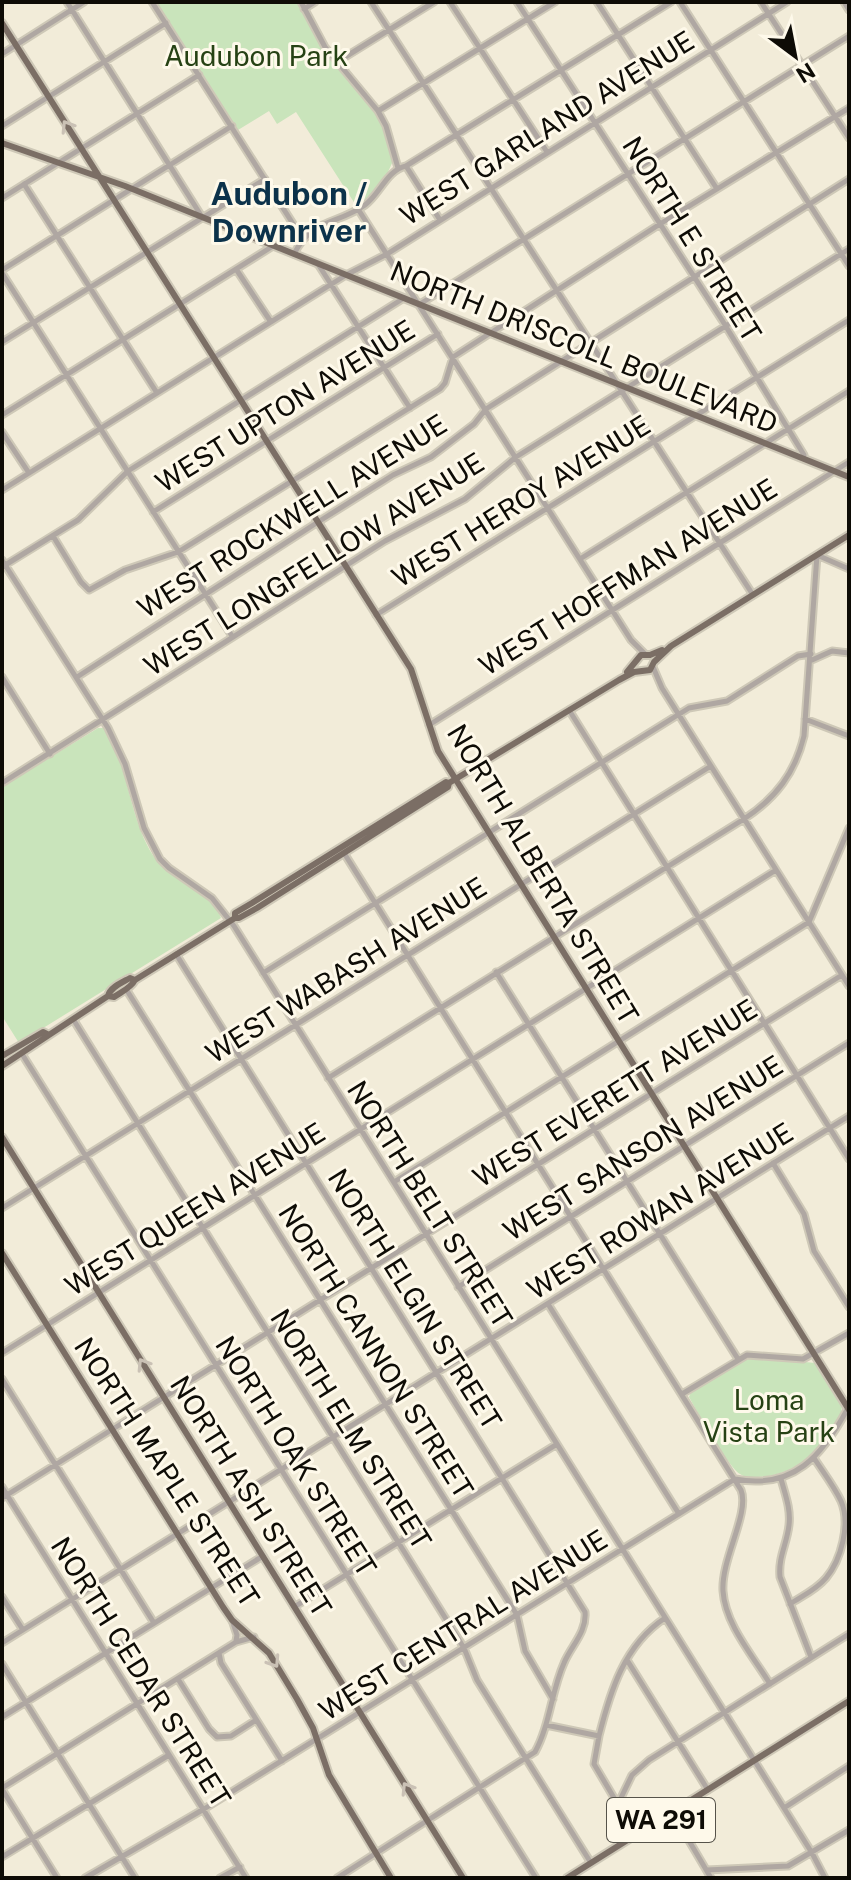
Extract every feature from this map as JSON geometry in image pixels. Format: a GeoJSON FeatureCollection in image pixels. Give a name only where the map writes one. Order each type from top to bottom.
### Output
{"type":"FeatureCollection","features":[{"type":"Feature","properties":{"kind":"main road","name":"NORTH ALBERTA STREET"},"geometry":{"type":"LineString","coordinates":[[2,23],[415,678],[428,726],[452,781],[521,884],[848,1409]]}},
{"type":"Feature","properties":{"kind":"main road","name":"NORTH DRISCOLL BOULEVARD"},"geometry":{"type":"LineString","coordinates":[[2,143],[129,188],[849,477]]}},
{"type":"Feature","properties":{"kind":"main road","name":"NORTH DRISCOLL BOULEVARD"},"geometry":{"type":"LineString","coordinates":[[83,152],[105,176],[129,188]]}},
{"type":"Feature","properties":{"kind":"main road","name":"NORTH ALBERTA STREET"},"geometry":{"type":"LineString","coordinates":[[78,170],[109,193]]}},
{"type":"Feature","properties":{"kind":"main road"},"geometry":{"type":"LineString","coordinates":[[232,919],[235,913],[446,782],[648,663],[849,535]]}},
{"type":"Feature","properties":{"kind":"main road"},"geometry":{"type":"LineString","coordinates":[[638,660],[648,663]]}},
{"type":"Feature","properties":{"kind":"main road"},"geometry":{"type":"LineString","coordinates":[[638,660],[648,663]]}},
{"type":"Feature","properties":{"kind":"main road"},"geometry":{"type":"LineString","coordinates":[[619,680],[638,660]]}},
{"type":"Feature","properties":{"kind":"main road"},"geometry":{"type":"LineString","coordinates":[[108,996],[114,997],[133,985],[135,980],[232,919],[239,918],[354,847],[448,787],[452,781]]}},
{"type":"Feature","properties":{"kind":"main road"},"geometry":{"type":"LineString","coordinates":[[354,847],[367,831],[384,828]]}},
{"type":"Feature","properties":{"kind":"main road"},"geometry":{"type":"LineString","coordinates":[[2,1056],[73,1018],[130,978],[135,980]]}},
{"type":"Feature","properties":{"kind":"main road"},"geometry":{"type":"LineString","coordinates":[[2,1066],[45,1039],[45,1033]]}},
{"type":"Feature","properties":{"kind":"main road","name":"NORTH ASH STREET"},"geometry":{"type":"LineString","coordinates":[[2,1137],[463,1878]]}},
{"type":"Feature","properties":{"kind":"main road","name":"NORTH MAPLE STREET"},"geometry":{"type":"LineString","coordinates":[[2,1253],[232,1620],[269,1653],[309,1718],[329,1775],[391,1878]]}},
{"type":"Feature","properties":{"kind":"main road","name":"WA 291"},"geometry":{"type":"LineString","coordinates":[[567,1878],[849,1701]]}},
{"type":"Feature","properties":{"kind":"street"},"geometry":{"type":"LineString","coordinates":[[67,2],[202,217]]}},
{"type":"Feature","properties":{"kind":"street"},"geometry":{"type":"LineString","coordinates":[[2,54],[84,2]]}},
{"type":"Feature","properties":{"kind":"street"},"geometry":{"type":"LineString","coordinates":[[152,2],[302,238]]}},
{"type":"Feature","properties":{"kind":"street"},"geometry":{"type":"LineString","coordinates":[[301,2],[325,47],[378,111],[386,126],[398,168]]}},
{"type":"Feature","properties":{"kind":"street"},"geometry":{"type":"LineString","coordinates":[[304,9],[315,2]]}},
{"type":"Feature","properties":{"kind":"street"},"geometry":{"type":"LineString","coordinates":[[371,2],[753,595]]}},
{"type":"Feature","properties":{"kind":"street"},"geometry":{"type":"LineString","coordinates":[[337,62],[434,2]]}},
{"type":"Feature","properties":{"kind":"street"},"geometry":{"type":"LineString","coordinates":[[450,2],[547,152]]}},
{"type":"Feature","properties":{"kind":"street","name":"NORTH E STREET"},"geometry":{"type":"LineString","coordinates":[[517,2],[724,325],[789,429],[803,458]]}},
{"type":"Feature","properties":{"kind":"street"},"geometry":{"type":"LineString","coordinates":[[378,111],[555,2]]}},
{"type":"Feature","properties":{"kind":"street"},"geometry":{"type":"LineString","coordinates":[[597,2],[717,189]]}},
{"type":"Feature","properties":{"kind":"street"},"geometry":{"type":"LineString","coordinates":[[294,254],[302,238],[325,223],[358,209],[373,198],[398,168],[406,166],[671,2]]}},
{"type":"Feature","properties":{"kind":"street"},"geometry":{"type":"LineString","coordinates":[[680,2],[849,266]]}},
{"type":"Feature","properties":{"kind":"street"},"geometry":{"type":"LineString","coordinates":[[761,2],[849,138]]}},
{"type":"Feature","properties":{"kind":"street","name":"WEST GARLAND AVENUE"},"geometry":{"type":"LineString","coordinates":[[2,490],[346,275],[387,254],[787,2]]}},
{"type":"Feature","properties":{"kind":"street"},"geometry":{"type":"LineString","coordinates":[[844,2],[849,10]]}},
{"type":"Feature","properties":{"kind":"street"},"geometry":{"type":"LineString","coordinates":[[2,126],[166,23]]}},
{"type":"Feature","properties":{"kind":"street"},"geometry":{"type":"LineString","coordinates":[[420,304],[849,36]]}},
{"type":"Feature","properties":{"kind":"street"},"geometry":{"type":"LineString","coordinates":[[2,198],[58,163],[83,152],[137,113],[199,75]]}},
{"type":"Feature","properties":{"kind":"street"},"geometry":{"type":"LineString","coordinates":[[53,536],[88,589],[125,570],[178,552],[440,389],[453,357],[660,224],[849,108]]}},
{"type":"Feature","properties":{"kind":"street"},"geometry":{"type":"LineString","coordinates":[[232,126],[129,188],[114,201],[2,272],[232,636]]}},
{"type":"Feature","properties":{"kind":"street"},"geometry":{"type":"LineString","coordinates":[[406,166],[440,220]]}},
{"type":"Feature","properties":{"kind":"street"},"geometry":{"type":"LineString","coordinates":[[2,342],[265,179]]}},
{"type":"Feature","properties":{"kind":"street","name":"WEST ROCKWELL AVENUE"},"geometry":{"type":"LineString","coordinates":[[77,677],[393,475],[431,457],[474,424],[486,409],[849,179]]}},
{"type":"Feature","properties":{"kind":"street"},"geometry":{"type":"LineString","coordinates":[[24,184],[157,393]]}},
{"type":"Feature","properties":{"kind":"street"},"geometry":{"type":"LineString","coordinates":[[358,209],[648,663],[849,986]]}},
{"type":"Feature","properties":{"kind":"street"},"geometry":{"type":"LineString","coordinates":[[2,415],[273,246]]}},
{"type":"Feature","properties":{"kind":"street","name":"WEST LONGFELLOW AVENUE"},"geometry":{"type":"LineString","coordinates":[[2,783],[345,565],[465,499],[516,457],[621,387],[849,249]]}},
{"type":"Feature","properties":{"kind":"street"},"geometry":{"type":"LineString","coordinates":[[317,263],[410,408]]}},
{"type":"Feature","properties":{"kind":"street"},"geometry":{"type":"LineString","coordinates":[[236,269],[271,322]]}},
{"type":"Feature","properties":{"kind":"street"},"geometry":{"type":"LineString","coordinates":[[3,564],[89,512],[128,471],[404,298]]}},
{"type":"Feature","properties":{"kind":"street","name":"WEST HEROY AVENUE"},"geometry":{"type":"LineString","coordinates":[[376,615],[849,320]]}},
{"type":"Feature","properties":{"kind":"street","name":"WEST UPTON AVENUE"},"geometry":{"type":"LineString","coordinates":[[153,512],[438,334]]}},
{"type":"Feature","properties":{"kind":"street"},"geometry":{"type":"LineString","coordinates":[[580,559],[849,391]]}},
{"type":"Feature","properties":{"kind":"street"},"geometry":{"type":"LineString","coordinates":[[2,432],[29,473]]}},
{"type":"Feature","properties":{"kind":"street","name":"WEST HOFFMAN AVENUE"},"geometry":{"type":"LineString","coordinates":[[428,726],[849,462]]}},
{"type":"Feature","properties":{"kind":"street"},"geometry":{"type":"LineString","coordinates":[[328,1078],[744,819],[769,800],[788,777],[800,751],[811,657],[817,555],[849,569]]}},
{"type":"Feature","properties":{"kind":"street","name":"NORTH BELT STREET"},"geometry":{"type":"LineString","coordinates":[[3,564],[77,677],[119,749],[144,828],[160,859],[212,898],[232,919],[825,1878]]}},
{"type":"Feature","properties":{"kind":"street"},"geometry":{"type":"LineString","coordinates":[[631,640],[638,660]]}},
{"type":"Feature","properties":{"kind":"street"},"geometry":{"type":"LineString","coordinates":[[263,973],[678,714],[695,706],[727,701],[798,656],[811,657],[832,651],[849,653]]}},
{"type":"Feature","properties":{"kind":"street"},"geometry":{"type":"LineString","coordinates":[[2,677],[50,754]]}},
{"type":"Feature","properties":{"kind":"street"},"geometry":{"type":"LineString","coordinates":[[569,710],[849,1159]]}},
{"type":"Feature","properties":{"kind":"street"},"geometry":{"type":"LineString","coordinates":[[805,719],[849,736]]}},
{"type":"Feature","properties":{"kind":"street","name":"WEST WABASH AVENUE"},"geometry":{"type":"LineString","coordinates":[[2,1208],[711,766]]}},
{"type":"Feature","properties":{"kind":"street"},"geometry":{"type":"LineString","coordinates":[[394,1182],[809,922],[849,828]]}},
{"type":"Feature","properties":{"kind":"street"},"geometry":{"type":"LineString","coordinates":[[344,853],[735,1479],[744,1502],[726,1557],[723,1594],[734,1625],[770,1684]]}},
{"type":"Feature","properties":{"kind":"street","name":"WEST QUEEN AVENUE"},"geometry":{"type":"LineString","coordinates":[[2,1353],[776,870]]}},
{"type":"Feature","properties":{"kind":"street","name":"NORTH ELGIN STREET"},"geometry":{"type":"LineString","coordinates":[[176,954],[581,1604],[586,1621],[563,1663],[546,1725],[535,1752],[527,1760]]}},
{"type":"Feature","properties":{"kind":"street"},"geometry":{"type":"LineString","coordinates":[[496,972],[738,1359]]}},
{"type":"Feature","properties":{"kind":"street","name":"WEST EVERETT AVENUE"},"geometry":{"type":"LineString","coordinates":[[5,1497],[842,975]]}},
{"type":"Feature","properties":{"kind":"street","name":"NORTH CANNON STREET"},"geometry":{"type":"LineString","coordinates":[[126,989],[517,1615],[525,1651],[553,1699]]}},
{"type":"Feature","properties":{"kind":"street","name":"NORTH ELM STREET"},"geometry":{"type":"LineString","coordinates":[[73,1018],[464,1648],[477,1680],[591,1863]]}},
{"type":"Feature","properties":{"kind":"street","name":"WEST SANSON AVENUE"},"geometry":{"type":"LineString","coordinates":[[458,1287],[849,1043]]}},
{"type":"Feature","properties":{"kind":"street","name":"NORTH OAK STREET"},"geometry":{"type":"LineString","coordinates":[[22,1054],[536,1878]]}},
{"type":"Feature","properties":{"kind":"street","name":"WEST ROWAN AVENUE"},"geometry":{"type":"LineString","coordinates":[[2,1643],[849,1116]]}},
{"type":"Feature","properties":{"kind":"street"},"geometry":{"type":"LineString","coordinates":[[773,1163],[804,1214],[814,1251],[849,1307]]}},
{"type":"Feature","properties":{"kind":"street"},"geometry":{"type":"LineString","coordinates":[[548,1304],[679,1514]]}},
{"type":"Feature","properties":{"kind":"street"},"geometry":{"type":"LineString","coordinates":[[682,1394],[747,1355],[793,1360],[814,1355],[849,1333]]}},
{"type":"Feature","properties":{"kind":"street"},"geometry":{"type":"LineString","coordinates":[[2,1379],[154,1623]]}},
{"type":"Feature","properties":{"kind":"street"},"geometry":{"type":"LineString","coordinates":[[735,1479],[781,1479],[814,1458],[848,1409]]}},
{"type":"Feature","properties":{"kind":"street"},"geometry":{"type":"LineString","coordinates":[[294,1607],[557,1444]]}},
{"type":"Feature","properties":{"kind":"street"},"geometry":{"type":"LineString","coordinates":[[790,1604],[826,1578],[836,1560],[845,1529],[846,1518],[841,1501],[814,1458]]}},
{"type":"Feature","properties":{"kind":"street","name":"WEST CENTRAL AVENUE"},"geometry":{"type":"LineString","coordinates":[[85,1878],[204,1809],[735,1479]]}},
{"type":"Feature","properties":{"kind":"street"},"geometry":{"type":"LineString","coordinates":[[781,1479],[789,1508],[789,1522],[778,1563],[783,1586],[811,1657]]}},
{"type":"Feature","properties":{"kind":"street","name":"NORTH CEDAR STREET"},"geometry":{"type":"LineString","coordinates":[[2,1487],[5,1497],[246,1878]]}},
{"type":"Feature","properties":{"kind":"street"},"geometry":{"type":"LineString","coordinates":[[2,1717],[263,1556]]}},
{"type":"Feature","properties":{"kind":"street"},"geometry":{"type":"LineString","coordinates":[[2,1597],[23,1630]]}},
{"type":"Feature","properties":{"kind":"street"},"geometry":{"type":"LineString","coordinates":[[636,1835],[594,1764],[610,1693],[627,1660],[646,1633],[665,1618]]}},
{"type":"Feature","properties":{"kind":"street"},"geometry":{"type":"LineString","coordinates":[[232,1620],[236,1642]]}},
{"type":"Feature","properties":{"kind":"street"},"geometry":{"type":"LineString","coordinates":[[618,1804],[632,1775],[641,1766],[849,1634]]}},
{"type":"Feature","properties":{"kind":"street"},"geometry":{"type":"LineString","coordinates":[[57,1878],[2,1789],[236,1642],[254,1637]]}},
{"type":"Feature","properties":{"kind":"street"},"geometry":{"type":"LineString","coordinates":[[219,1653],[221,1663],[282,1761]]}},
{"type":"Feature","properties":{"kind":"street"},"geometry":{"type":"LineString","coordinates":[[627,1660],[708,1790]]}},
{"type":"Feature","properties":{"kind":"street"},"geometry":{"type":"LineString","coordinates":[[2,1664],[135,1878]]}},
{"type":"Feature","properties":{"kind":"street"},"geometry":{"type":"LineString","coordinates":[[178,1679],[217,1737],[231,1736],[256,1720]]}},
{"type":"Feature","properties":{"kind":"street"},"geometry":{"type":"LineString","coordinates":[[546,1725],[599,1736]]}},
{"type":"Feature","properties":{"kind":"street"},"geometry":{"type":"LineString","coordinates":[[2,1857],[169,1755]]}},
{"type":"Feature","properties":{"kind":"street"},"geometry":{"type":"LineString","coordinates":[[337,1878],[527,1760]]}},
{"type":"Feature","properties":{"kind":"street"},"geometry":{"type":"LineString","coordinates":[[784,1808],[849,1766]]}},
{"type":"Feature","properties":{"kind":"street"},"geometry":{"type":"LineString","coordinates":[[672,1812],[711,1878]]}},
{"type":"Feature","properties":{"kind":"street"},"geometry":{"type":"LineString","coordinates":[[707,1870],[776,1869],[788,1866],[849,1830]]}},
{"type":"Feature","properties":{"kind":"street"},"geometry":{"type":"LineString","coordinates":[[220,1878],[240,1867]]}},
{"type":"Feature","properties":{"kind":"green space","name":"Audubon Park"},"geometry":{"type":"Polygon","coordinates":[[[155,2],[299,2],[319,41],[380,119],[393,161],[382,185],[357,207],[296,112],[277,124],[269,111],[238,130],[155,2]]]}},
{"type":"Feature","properties":{"kind":"green space"},"geometry":{"type":"Polygon","coordinates":[[[98,728],[103,728],[112,743],[140,829],[157,861],[210,900],[221,918],[19,1043],[2,1016],[2,787],[98,728]]]}},
{"type":"Feature","properties":{"kind":"green space","name":"Loma Vista Park"},"geometry":{"type":"Polygon","coordinates":[[[757,1357],[815,1363],[842,1407],[831,1434],[799,1465],[772,1475],[748,1477],[735,1470],[728,1461],[689,1397],[691,1392],[741,1361],[757,1357]]]}},
{"type":"Feature","properties":{"kind":"district","name":"Audubon / Downriver"},"geometry":{"type":"Point","coordinates":[289,212]}}]}
